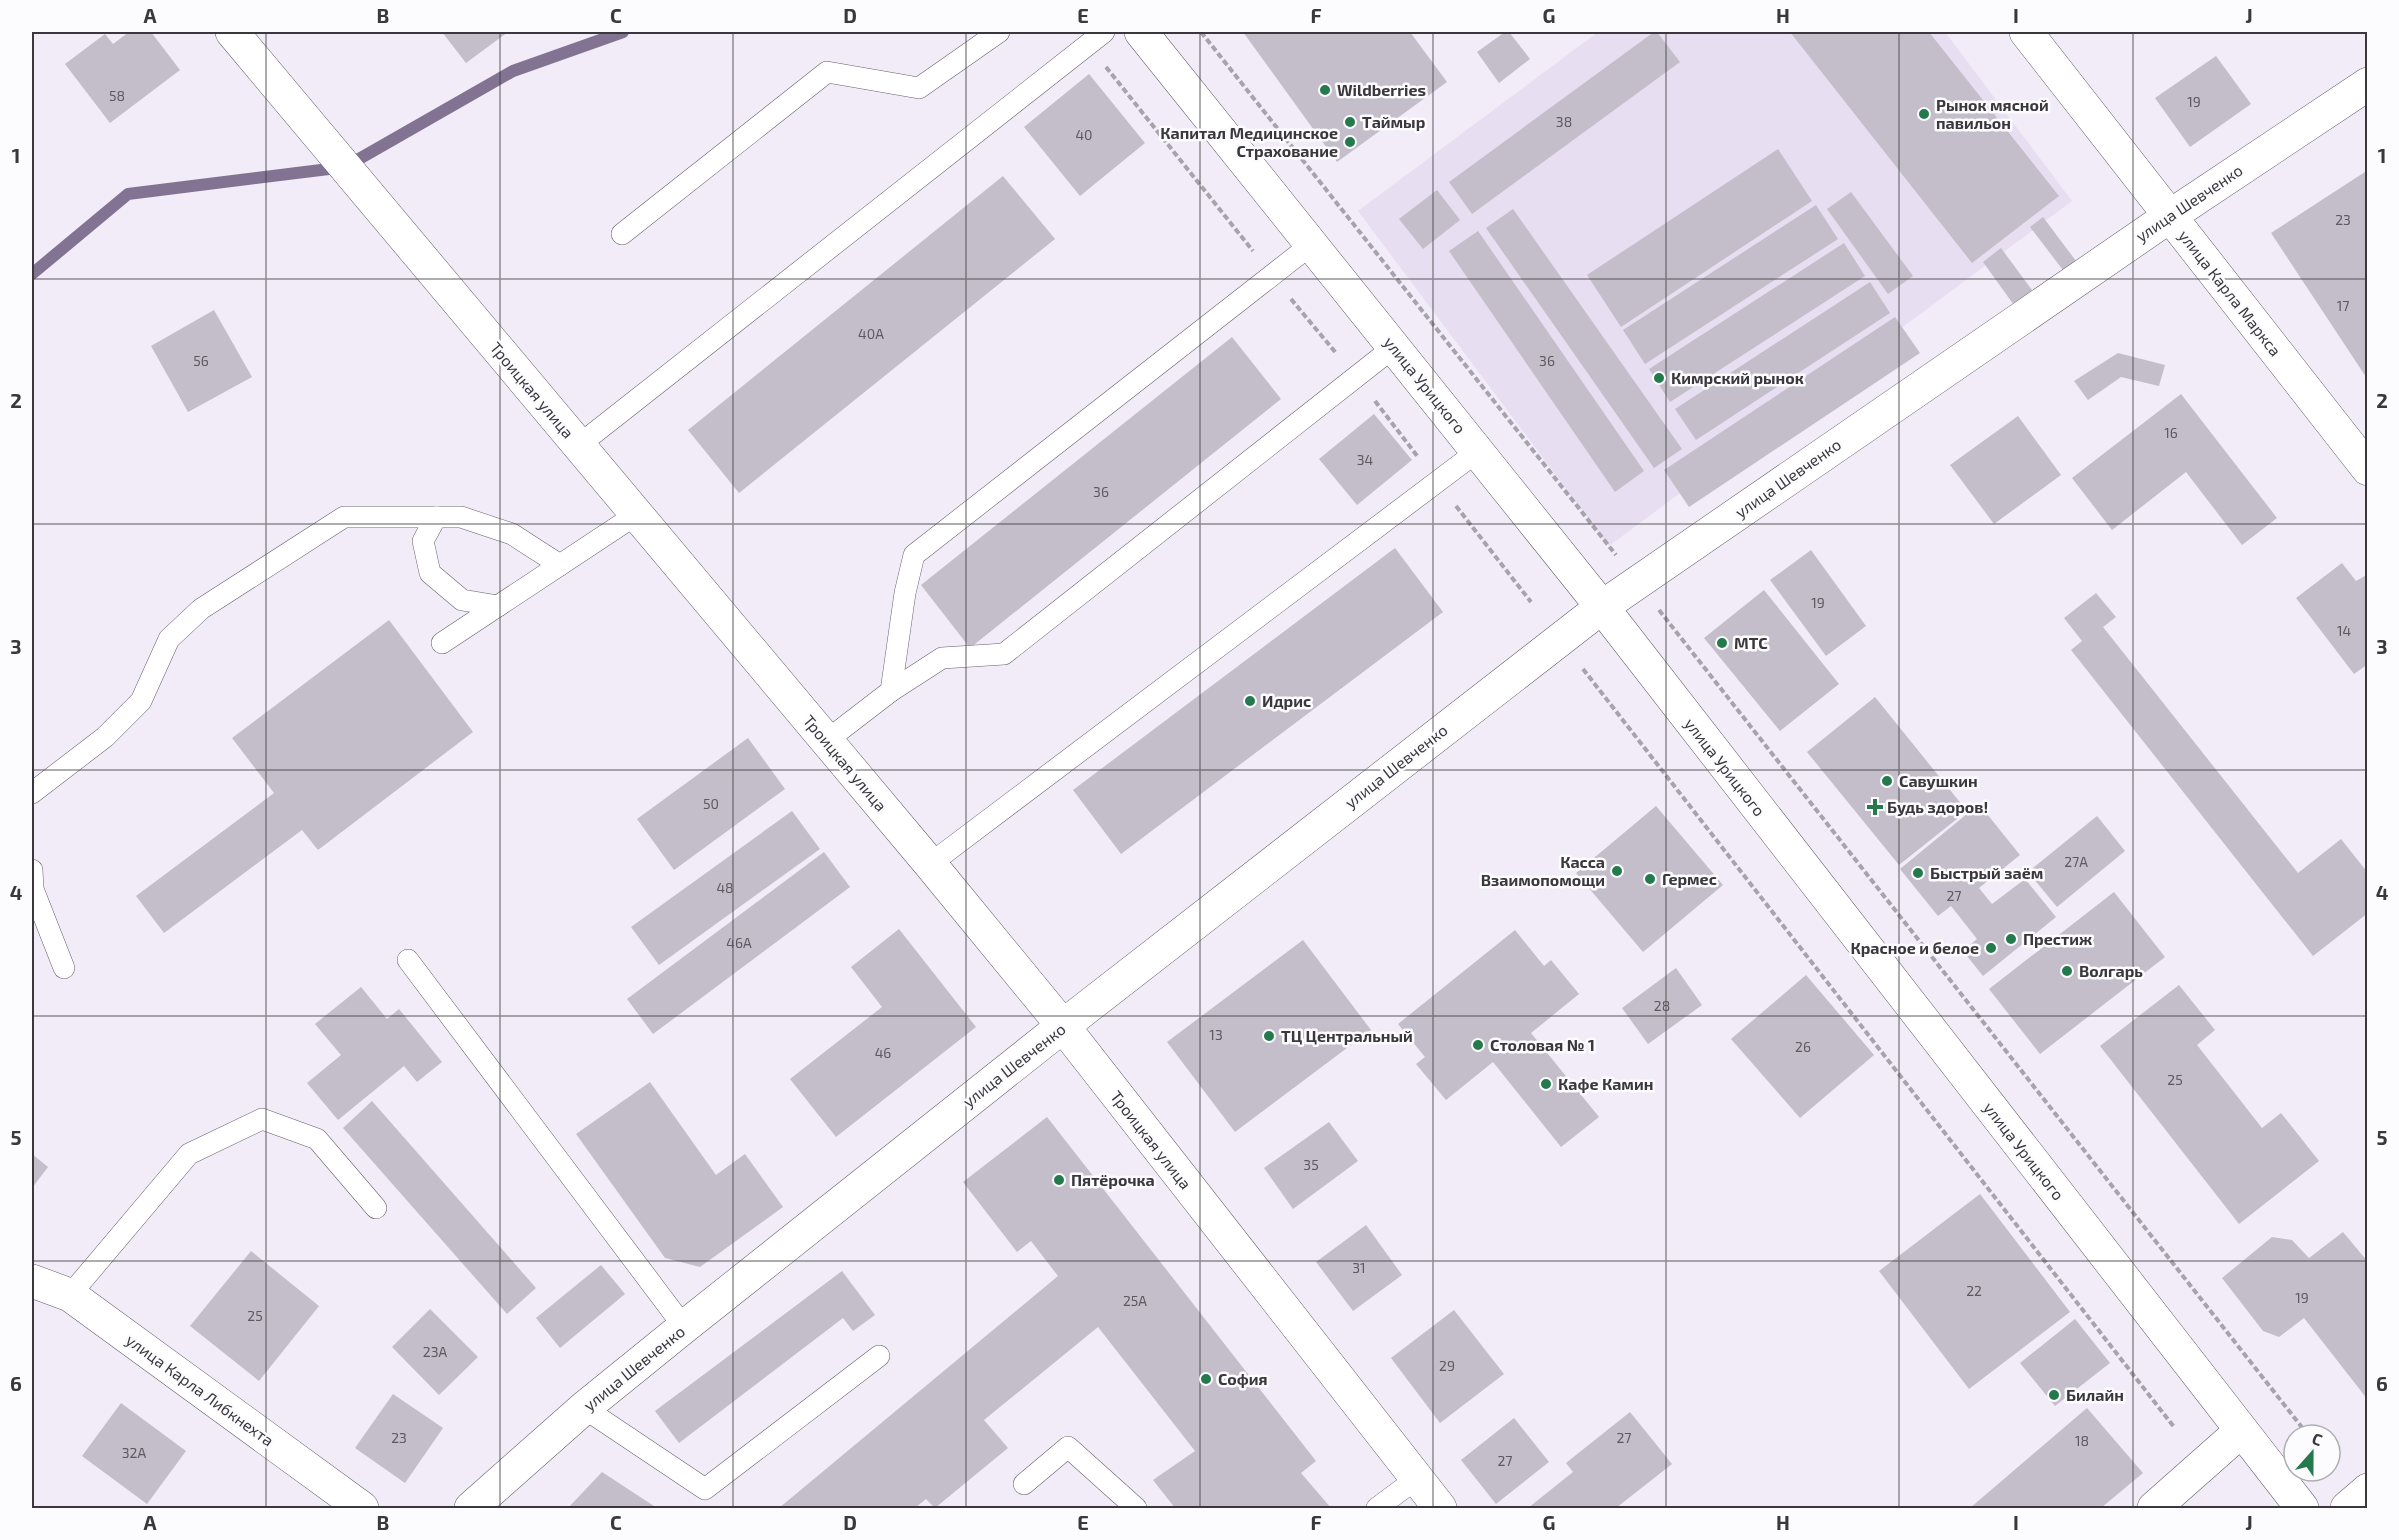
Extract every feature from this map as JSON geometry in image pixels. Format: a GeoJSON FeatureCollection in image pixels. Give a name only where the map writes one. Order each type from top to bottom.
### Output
{"type":"FeatureCollection","features":[{"type":"Feature","properties":{"kind":"street","name":"улица Урицкого"},"geometry":{"type":"LineString","coordinates":[[1141,32],[1602,608],[2302,1509]]}},
{"type":"Feature","properties":{"kind":"street","name":"улица Карла Маркса"},"geometry":{"type":"LineString","coordinates":[[2026,32],[2367,469]]}},
{"type":"Feature","properties":{"kind":"street","name":"Троицкая улица"},"geometry":{"type":"LineString","coordinates":[[237,33],[1063,1026],[1440,1509]]}},
{"type":"Feature","properties":{"kind":"street","name":"улица Шевченко"},"geometry":{"type":"LineString","coordinates":[[471,1509],[584,1408],[684,1327],[1063,1026],[1602,608],[2170,216],[2367,84]]}},
{"type":"Feature","properties":{"kind":"street","name":"улица Карла Либкнехта"},"geometry":{"type":"LineString","coordinates":[[32,1281],[70,1295],[362,1509]]}},
{"type":"Feature","properties":{"kind":"street"},"geometry":{"type":"LineString","coordinates":[[2154,1509],[2241,1431]]}},
{"type":"Feature","properties":{"kind":"street"},"geometry":{"type":"LineString","coordinates":[[2347,1509],[2367,1490]]}},
{"type":"Feature","properties":{"kind":"lane"},"geometry":{"type":"LineString","coordinates":[[622,234],[827,72],[919,88],[999,32]]}},
{"type":"Feature","properties":{"kind":"lane"},"geometry":{"type":"LineString","coordinates":[[579,445],[1096,38]]}},
{"type":"Feature","properties":{"kind":"lane"},"geometry":{"type":"LineString","coordinates":[[891,690],[905,593],[914,555],[1312,244]]}},
{"type":"Feature","properties":{"kind":"lane"},"geometry":{"type":"LineString","coordinates":[[826,741],[891,690],[942,658],[1004,654],[1394,347]]}},
{"type":"Feature","properties":{"kind":"lane"},"geometry":{"type":"LineString","coordinates":[[930,864],[1478,451]]}},
{"type":"Feature","properties":{"kind":"lane"},"geometry":{"type":"LineString","coordinates":[[442,643],[637,514]]}},
{"type":"Feature","properties":{"kind":"lane"},"geometry":{"type":"LineString","coordinates":[[32,792],[105,737],[141,701],[170,639],[201,609],[344,517],[461,517],[512,534],[560,566]]}},
{"type":"Feature","properties":{"kind":"lane"},"geometry":{"type":"LineString","coordinates":[[436,517],[423,541],[430,573],[462,600],[498,606]]}},
{"type":"Feature","properties":{"kind":"lane"},"geometry":{"type":"LineString","coordinates":[[32,870],[33,889],[64,968]]}},
{"type":"Feature","properties":{"kind":"lane"},"geometry":{"type":"LineString","coordinates":[[408,960],[684,1327]]}},
{"type":"Feature","properties":{"kind":"lane"},"geometry":{"type":"LineString","coordinates":[[70,1295],[189,1154],[262,1119],[317,1139],[376,1208]]}},
{"type":"Feature","properties":{"kind":"lane"},"geometry":{"type":"LineString","coordinates":[[584,1408],[705,1489],[879,1356]]}},
{"type":"Feature","properties":{"kind":"lane"},"geometry":{"type":"LineString","coordinates":[[1024,1484],[1068,1447],[1136,1509]]}},
{"type":"Feature","properties":{"kind":"lane"},"geometry":{"type":"LineString","coordinates":[[1377,1509],[1416,1479]]}},
{"type":"Feature","properties":{"kind":"path"},"geometry":{"type":"LineString","coordinates":[[1201,32],[2299,1423]]}},
{"type":"Feature","properties":{"kind":"path"},"geometry":{"type":"LineString","coordinates":[[1096,38],[1272,275],[1421,461]]}},
{"type":"Feature","properties":{"kind":"path"},"geometry":{"type":"LineString","coordinates":[[1450,499],[1531,602]]}},
{"type":"Feature","properties":{"kind":"path"},"geometry":{"type":"LineString","coordinates":[[1582,668],[2174,1427]]}},
{"type":"Feature","properties":{"kind":"shaded area","name":"Кимрский рынок"},"geometry":{"type":"Polygon","coordinates":[[[1598,32],[1945,32],[2072,201],[1609,546],[1358,211],[1598,32]]]}},
{"type":"Feature","properties":{"kind":"building"},"geometry":{"type":"Polygon","coordinates":[[[129,32],[151,32],[180,70],[110,123],[65,64],[105,34],[113,44],[129,32]]]}},
{"type":"Feature","properties":{"kind":"building"},"geometry":{"type":"Polygon","coordinates":[[[442,32],[508,32],[466,63],[442,32]]]}},
{"type":"Feature","properties":{"kind":"building","name":"Таймыр"},"geometry":{"type":"Polygon","coordinates":[[[1243,32],[1410,32],[1447,82],[1337,162],[1243,32]]]}},
{"type":"Feature","properties":{"kind":"building"},"geometry":{"type":"Polygon","coordinates":[[[1505,32],[1509,32],[1530,59],[1499,83],[1477,52],[1505,32]]]}},
{"type":"Feature","properties":{"kind":"building"},"geometry":{"type":"Polygon","coordinates":[[[1657,32],[1680,62],[1472,214],[1449,182],[1657,32]]]}},
{"type":"Feature","properties":{"kind":"building","name":"Рынок мясной павильон"},"geometry":{"type":"Polygon","coordinates":[[[1790,32],[1929,32],[2059,196],[1972,263],[1790,32]]]}},
{"type":"Feature","properties":{"kind":"building"},"geometry":{"type":"Polygon","coordinates":[[[2216,56],[2251,104],[2190,147],[2155,98],[2216,56]]]}},
{"type":"Feature","properties":{"kind":"building"},"geometry":{"type":"Polygon","coordinates":[[[1089,74],[1145,143],[1080,196],[1024,127],[1089,74]]]}},
{"type":"Feature","properties":{"kind":"building"},"geometry":{"type":"Polygon","coordinates":[[[1778,149],[1812,201],[1621,327],[1587,275],[1778,149]]]}},
{"type":"Feature","properties":{"kind":"building"},"geometry":{"type":"Polygon","coordinates":[[[2368,170],[2368,380],[2271,233],[2368,170]]]}},
{"type":"Feature","properties":{"kind":"building"},"geometry":{"type":"Polygon","coordinates":[[[1003,176],[1055,239],[739,493],[688,430],[1003,176]]]}},
{"type":"Feature","properties":{"kind":"building"},"geometry":{"type":"Polygon","coordinates":[[[1437,190],[1460,220],[1423,249],[1399,219],[1437,190]]]}},
{"type":"Feature","properties":{"kind":"building"},"geometry":{"type":"Polygon","coordinates":[[[1851,192],[1913,276],[1888,294],[1827,209],[1851,192]]]}},
{"type":"Feature","properties":{"kind":"building"},"geometry":{"type":"Polygon","coordinates":[[[1816,205],[1838,239],[1645,364],[1623,330],[1816,205]]]}},
{"type":"Feature","properties":{"kind":"building"},"geometry":{"type":"Polygon","coordinates":[[[1513,209],[1682,449],[1654,468],[1486,228],[1513,209]]]}},
{"type":"Feature","properties":{"kind":"building"},"geometry":{"type":"Polygon","coordinates":[[[2043,217],[2082,269],[2079,291],[2030,227],[2043,217]]]}},
{"type":"Feature","properties":{"kind":"building"},"geometry":{"type":"Polygon","coordinates":[[[1478,231],[1644,471],[1615,492],[1449,251],[1478,231]]]}},
{"type":"Feature","properties":{"kind":"building"},"geometry":{"type":"Polygon","coordinates":[[[1844,243],[1865,276],[1670,402],[1649,369],[1844,243]]]}},
{"type":"Feature","properties":{"kind":"building"},"geometry":{"type":"Polygon","coordinates":[[[2001,248],[2035,294],[2016,308],[1983,262],[2001,248]]]}},
{"type":"Feature","properties":{"kind":"building"},"geometry":{"type":"Polygon","coordinates":[[[1870,282],[1890,313],[1696,440],[1675,409],[1870,282]]]}},
{"type":"Feature","properties":{"kind":"building"},"geometry":{"type":"Polygon","coordinates":[[[214,310],[252,377],[188,412],[151,346],[214,310]]]}},
{"type":"Feature","properties":{"kind":"building"},"geometry":{"type":"Polygon","coordinates":[[[1895,317],[1920,353],[1689,507],[1664,470],[1895,317]]]}},
{"type":"Feature","properties":{"kind":"building"},"geometry":{"type":"Polygon","coordinates":[[[1232,337],[1281,399],[970,648],[921,585],[1232,337]]]}},
{"type":"Feature","properties":{"kind":"building"},"geometry":{"type":"Polygon","coordinates":[[[2118,353],[2165,365],[2159,386],[2121,377],[2088,400],[2074,381],[2118,353]]]}},
{"type":"Feature","properties":{"kind":"building"},"geometry":{"type":"Polygon","coordinates":[[[2181,394],[2277,518],[2242,545],[2186,472],[2112,530],[2072,478],[2181,394]]]}},
{"type":"Feature","properties":{"kind":"building"},"geometry":{"type":"Polygon","coordinates":[[[1374,414],[1412,460],[1357,505],[1319,459],[1374,414]]]}},
{"type":"Feature","properties":{"kind":"building"},"geometry":{"type":"Polygon","coordinates":[[[2018,416],[2061,475],[1994,524],[1950,465],[2018,416]]]}},
{"type":"Feature","properties":{"kind":"building"},"geometry":{"type":"Polygon","coordinates":[[[1395,548],[1443,612],[1121,854],[1073,790],[1395,548]]]}},
{"type":"Feature","properties":{"kind":"building"},"geometry":{"type":"Polygon","coordinates":[[[1811,550],[1866,626],[1826,656],[1770,580],[1811,550]]]}},
{"type":"Feature","properties":{"kind":"building"},"geometry":{"type":"Polygon","coordinates":[[[2342,563],[2356,581],[2368,574],[2368,664],[2354,674],[2296,598],[2342,563]]]}},
{"type":"Feature","properties":{"kind":"building"},"geometry":{"type":"Polygon","coordinates":[[[1764,590],[1839,684],[1780,731],[1704,638],[1764,590]]]}},
{"type":"Feature","properties":{"kind":"building"},"geometry":{"type":"Polygon","coordinates":[[[2096,593],[2116,617],[2103,627],[2298,873],[2341,839],[2368,873],[2368,913],[2313,956],[2071,650],[2082,641],[2064,618],[2096,593]]]}},
{"type":"Feature","properties":{"kind":"building"},"geometry":{"type":"Polygon","coordinates":[[[389,620],[473,732],[318,850],[302,830],[164,933],[136,896],[274,793],[232,738],[389,620]]]}},
{"type":"Feature","properties":{"kind":"building","name":"Савушкин"},"geometry":{"type":"Polygon","coordinates":[[[1875,697],[1967,811],[1899,865],[1807,752],[1875,697]]]}},
{"type":"Feature","properties":{"kind":"building"},"geometry":{"type":"Polygon","coordinates":[[[748,738],[785,789],[674,870],[637,819],[748,738]]]}},
{"type":"Feature","properties":{"kind":"building"},"geometry":{"type":"Polygon","coordinates":[[[1979,804],[2020,855],[1979,888],[1992,904],[2025,879],[2056,917],[1983,976],[1963,951],[1977,939],[1951,906],[1938,916],[1900,869],[1979,804]]]}},
{"type":"Feature","properties":{"kind":"building","name":"Гермес"},"geometry":{"type":"Polygon","coordinates":[[[1656,806],[1723,885],[1643,952],[1576,873],[1656,806]]]}},
{"type":"Feature","properties":{"kind":"building"},"geometry":{"type":"Polygon","coordinates":[[[792,811],[820,849],[659,965],[631,927],[792,811]]]}},
{"type":"Feature","properties":{"kind":"building"},"geometry":{"type":"Polygon","coordinates":[[[2097,816],[2125,851],[2057,907],[2028,872],[2097,816]]]}},
{"type":"Feature","properties":{"kind":"building"},"geometry":{"type":"Polygon","coordinates":[[[824,852],[850,887],[653,1034],[627,999],[824,852]]]}},
{"type":"Feature","properties":{"kind":"building"},"geometry":{"type":"Polygon","coordinates":[[[2114,892],[2165,957],[2040,1054],[1989,989],[2114,892]]]}},
{"type":"Feature","properties":{"kind":"building"},"geometry":{"type":"Polygon","coordinates":[[[899,929],[976,1027],[836,1137],[790,1079],[882,1007],[851,967],[899,929]]]}},
{"type":"Feature","properties":{"kind":"building","name":"Столовая № 1"},"geometry":{"type":"Polygon","coordinates":[[[1515,930],[1544,966],[1551,960],[1579,994],[1531,1033],[1599,1117],[1561,1147],[1493,1062],[1446,1100],[1416,1064],[1425,1057],[1398,1024],[1515,930]]]}},
{"type":"Feature","properties":{"kind":"building","name":"ТЦ Центральный"},"geometry":{"type":"Polygon","coordinates":[[[1303,940],[1371,1030],[1235,1132],[1167,1042],[1303,940]]]}},
{"type":"Feature","properties":{"kind":"building"},"geometry":{"type":"Polygon","coordinates":[[[1676,968],[1702,1005],[1648,1044],[1622,1008],[1676,968]]]}},
{"type":"Feature","properties":{"kind":"building"},"geometry":{"type":"Polygon","coordinates":[[[1806,975],[1874,1055],[1800,1118],[1731,1039],[1806,975]]]}},
{"type":"Feature","properties":{"kind":"building"},"geometry":{"type":"Polygon","coordinates":[[[2179,985],[2215,1030],[2197,1045],[2262,1128],[2281,1113],[2319,1161],[2239,1224],[2100,1046],[2179,985]]]}},
{"type":"Feature","properties":{"kind":"building"},"geometry":{"type":"Polygon","coordinates":[[[361,987],[387,1019],[399,1009],[442,1062],[417,1082],[404,1066],[338,1120],[307,1083],[341,1055],[315,1024],[361,987]]]}},
{"type":"Feature","properties":{"kind":"building"},"geometry":{"type":"Polygon","coordinates":[[[650,1082],[716,1175],[745,1154],[783,1207],[700,1267],[665,1258],[576,1134],[650,1082]]]}},
{"type":"Feature","properties":{"kind":"building"},"geometry":{"type":"Polygon","coordinates":[[[372,1101],[536,1288],[507,1314],[343,1128],[372,1101]]]}},
{"type":"Feature","properties":{"kind":"building"},"geometry":{"type":"Polygon","coordinates":[[[1047,1117],[1316,1461],[1301,1473],[1331,1508],[1175,1508],[1153,1480],[1195,1451],[1098,1327],[984,1420],[1008,1448],[935,1508],[926,1499],[915,1508],[779,1508],[1058,1276],[1031,1241],[1017,1252],[963,1182],[1047,1117]]]}},
{"type":"Feature","properties":{"kind":"building"},"geometry":{"type":"Polygon","coordinates":[[[1329,1122],[1358,1161],[1293,1209],[1264,1168],[1329,1122]]]}},
{"type":"Feature","properties":{"kind":"building"},"geometry":{"type":"Polygon","coordinates":[[[32,1154],[48,1167],[32,1188],[32,1154]]]}},
{"type":"Feature","properties":{"kind":"building"},"geometry":{"type":"Polygon","coordinates":[[[1980,1194],[2070,1312],[1969,1389],[1879,1271],[1980,1194]]]}},
{"type":"Feature","properties":{"kind":"building"},"geometry":{"type":"Polygon","coordinates":[[[1366,1225],[1402,1275],[1353,1311],[1316,1262],[1366,1225]]]}},
{"type":"Feature","properties":{"kind":"building"},"geometry":{"type":"Polygon","coordinates":[[[2343,1232],[2368,1262],[2368,1400],[2304,1318],[2279,1337],[2263,1331],[2222,1278],[2272,1237],[2292,1240],[2309,1258],[2343,1232]]]}},
{"type":"Feature","properties":{"kind":"building"},"geometry":{"type":"Polygon","coordinates":[[[251,1251],[319,1306],[259,1381],[190,1326],[251,1251]]]}},
{"type":"Feature","properties":{"kind":"building"},"geometry":{"type":"Polygon","coordinates":[[[601,1265],[625,1294],[560,1348],[536,1318],[601,1265]]]}},
{"type":"Feature","properties":{"kind":"building"},"geometry":{"type":"Polygon","coordinates":[[[842,1271],[875,1315],[853,1331],[843,1318],[679,1443],[655,1411],[842,1271]]]}},
{"type":"Feature","properties":{"kind":"building"},"geometry":{"type":"Polygon","coordinates":[[[430,1309],[478,1357],[439,1395],[392,1347],[430,1309]]]}},
{"type":"Feature","properties":{"kind":"building"},"geometry":{"type":"Polygon","coordinates":[[[1454,1310],[1504,1374],[1440,1423],[1391,1358],[1454,1310]]]}},
{"type":"Feature","properties":{"kind":"building"},"geometry":{"type":"Polygon","coordinates":[[[2075,1319],[2110,1363],[2055,1406],[2020,1363],[2075,1319]]]}},
{"type":"Feature","properties":{"kind":"building"},"geometry":{"type":"Polygon","coordinates":[[[393,1394],[443,1428],[405,1483],[355,1448],[393,1394]]]}},
{"type":"Feature","properties":{"kind":"building"},"geometry":{"type":"Polygon","coordinates":[[[121,1403],[186,1451],[147,1504],[82,1456],[121,1403]]]}},
{"type":"Feature","properties":{"kind":"building"},"geometry":{"type":"Polygon","coordinates":[[[2087,1408],[2143,1473],[2101,1508],[1970,1508],[2087,1408]]]}},
{"type":"Feature","properties":{"kind":"building"},"geometry":{"type":"Polygon","coordinates":[[[1630,1412],[1672,1464],[1616,1508],[1528,1508],[1573,1472],[1566,1463],[1630,1412]]]}},
{"type":"Feature","properties":{"kind":"building"},"geometry":{"type":"Polygon","coordinates":[[[1514,1418],[1549,1462],[1496,1504],[1461,1460],[1514,1418]]]}},
{"type":"Feature","properties":{"kind":"building"},"geometry":{"type":"Polygon","coordinates":[[[602,1472],[657,1508],[568,1508],[602,1472]]]}},
{"type":"Feature","properties":{"kind":"waterway"},"geometry":{"type":"LineString","coordinates":[[32,274],[128,194],[345,167],[513,71],[623,32]]}},
{"type":"Feature","properties":{"kind":"place","name":"Wildberries"},"geometry":{"type":"Point","coordinates":[1325,90]}},
{"type":"Feature","properties":{"kind":"place","name":"Рынок мясной павильон"},"geometry":{"type":"Point","coordinates":[1924,114]}},
{"type":"Feature","properties":{"kind":"place","name":"Таймыр"},"geometry":{"type":"Point","coordinates":[1350,122]}},
{"type":"Feature","properties":{"kind":"place","name":"Капитал Медицинское Страхование"},"geometry":{"type":"Point","coordinates":[1350,142]}},
{"type":"Feature","properties":{"kind":"place","name":"Кимрский рынок"},"geometry":{"type":"Point","coordinates":[1659,378]}},
{"type":"Feature","properties":{"kind":"place","name":"МТС"},"geometry":{"type":"Point","coordinates":[1722,643]}},
{"type":"Feature","properties":{"kind":"place","name":"Идрис"},"geometry":{"type":"Point","coordinates":[1250,701]}},
{"type":"Feature","properties":{"kind":"place","name":"Савушкин"},"geometry":{"type":"Point","coordinates":[1887,781]}},
{"type":"Feature","properties":{"kind":"place","name":"Будь здоров!"},"geometry":{"type":"Point","coordinates":[1875,807]}},
{"type":"Feature","properties":{"kind":"place","name":"Касса Взаимопомощи"},"geometry":{"type":"Point","coordinates":[1617,871]}},
{"type":"Feature","properties":{"kind":"place","name":"Быстрый заём"},"geometry":{"type":"Point","coordinates":[1918,873]}},
{"type":"Feature","properties":{"kind":"place","name":"Гермес"},"geometry":{"type":"Point","coordinates":[1650,879]}},
{"type":"Feature","properties":{"kind":"place","name":"Престиж"},"geometry":{"type":"Point","coordinates":[2011,939]}},
{"type":"Feature","properties":{"kind":"place","name":"Красное и белое"},"geometry":{"type":"Point","coordinates":[1991,948]}},
{"type":"Feature","properties":{"kind":"place","name":"Волгарь"},"geometry":{"type":"Point","coordinates":[2067,971]}},
{"type":"Feature","properties":{"kind":"place","name":"ТЦ Центральный"},"geometry":{"type":"Point","coordinates":[1269,1036]}},
{"type":"Feature","properties":{"kind":"place","name":"Столовая № 1"},"geometry":{"type":"Point","coordinates":[1478,1045]}},
{"type":"Feature","properties":{"kind":"place","name":"Кафе Камин"},"geometry":{"type":"Point","coordinates":[1546,1084]}},
{"type":"Feature","properties":{"kind":"place","name":"Пятёрочка"},"geometry":{"type":"Point","coordinates":[1059,1180]}},
{"type":"Feature","properties":{"kind":"place","name":"София"},"geometry":{"type":"Point","coordinates":[1206,1379]}},
{"type":"Feature","properties":{"kind":"place","name":"Билайн"},"geometry":{"type":"Point","coordinates":[2054,1395]}}]}
